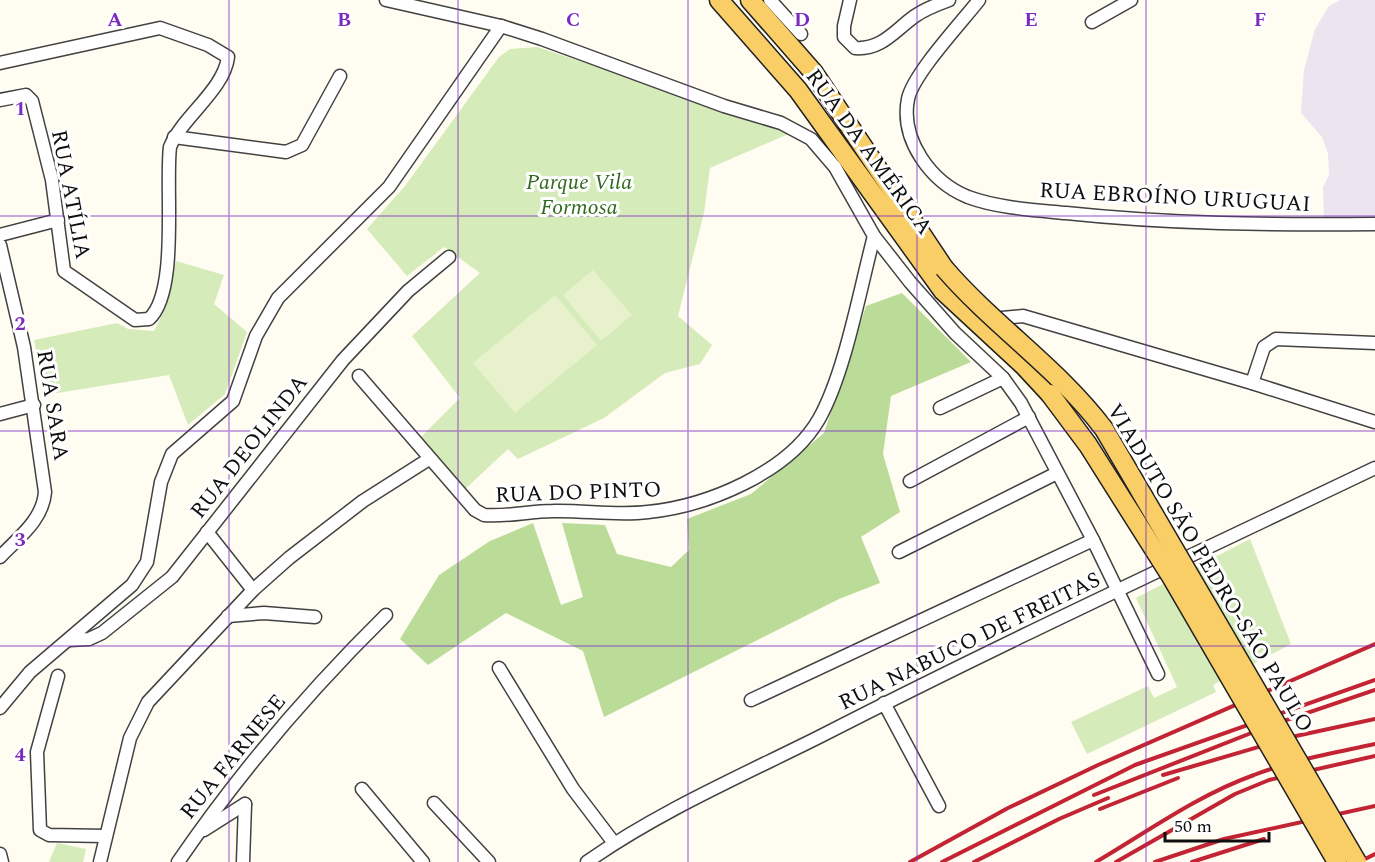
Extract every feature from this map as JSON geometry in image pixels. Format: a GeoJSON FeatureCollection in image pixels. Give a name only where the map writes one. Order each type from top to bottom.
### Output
{"type":"FeatureCollection","features":[{"type":"Feature","properties":{"kind":"main road","name":"VIADUTO SÃO PEDRO-SÃO PAULO"},"geometry":{"type":"LineString","coordinates":[[750,0],[792,35],[944,268],[972,298],[1068,386],[1104,429],[1357,862]]}},
{"type":"Feature","properties":{"kind":"main road","name":"RUA DA AMÉRICA"},"geometry":{"type":"LineString","coordinates":[[730,4],[822,121],[943,291],[1050,394]]}},
{"type":"Feature","properties":{"kind":"main road","name":"VIADUTO SÃO PEDRO-SÃO PAULO"},"geometry":{"type":"LineString","coordinates":[[1050,394],[1088,445],[1172,579],[1337,862]]}},
{"type":"Feature","properties":{"kind":"street"},"geometry":{"type":"LineString","coordinates":[[386,0],[501,26],[796,130],[823,150],[874,236],[942,319],[1003,378],[1029,417],[1093,540],[1158,674]]}},
{"type":"Feature","properties":{"kind":"street"},"geometry":{"type":"LineString","coordinates":[[770,0],[792,35]]}},
{"type":"Feature","properties":{"kind":"street"},"geometry":{"type":"LineString","coordinates":[[850,0],[844,26],[848,43],[855,48],[868,49],[885,41],[916,15],[949,0]]}},
{"type":"Feature","properties":{"kind":"street","name":"RUA EBROÍNO URUGUAI"},"geometry":{"type":"LineString","coordinates":[[979,0],[917,79],[908,98],[907,111],[913,139],[922,161],[938,177],[966,196],[989,203],[1093,217],[1210,223],[1375,224]]}},
{"type":"Feature","properties":{"kind":"street"},"geometry":{"type":"LineString","coordinates":[[1092,22],[1131,0]]}},
{"type":"Feature","properties":{"kind":"street"},"geometry":{"type":"LineString","coordinates":[[0,708],[30,672],[132,585],[141,574],[151,545],[165,467],[172,454],[233,401],[256,336],[278,298],[389,188],[501,26]]}},
{"type":"Feature","properties":{"kind":"street","name":"RUA ATÍLIA"},"geometry":{"type":"LineString","coordinates":[[0,63],[160,27],[208,45],[228,57],[225,68],[210,91],[174,137],[169,158],[169,238],[163,291],[159,306],[149,319],[135,320],[68,276],[62,265],[52,180],[31,98],[22,95],[0,100]]}},
{"type":"Feature","properties":{"kind":"street"},"geometry":{"type":"LineString","coordinates":[[174,137],[286,152],[296,150],[302,145],[340,76]]}},
{"type":"Feature","properties":{"kind":"street"},"geometry":{"type":"LineString","coordinates":[[0,235],[58,220]]}},
{"type":"Feature","properties":{"kind":"street","name":"RUA DO PINTO"},"geometry":{"type":"LineString","coordinates":[[359,376],[429,459],[475,510],[484,515],[550,511],[649,512],[717,497],[777,462],[803,439],[819,419],[842,359],[874,236]]}},
{"type":"Feature","properties":{"kind":"street","name":"RUA SARA"},"geometry":{"type":"LineString","coordinates":[[0,245],[18,318],[34,405],[45,502],[37,518],[0,557]]}},
{"type":"Feature","properties":{"kind":"street","name":"RUA DEOLINDA"},"geometry":{"type":"LineString","coordinates":[[69,640],[89,639],[102,633],[160,589],[373,326],[408,291],[449,257]]}},
{"type":"Feature","properties":{"kind":"street"},"geometry":{"type":"LineString","coordinates":[[983,328],[1002,318],[1023,316],[1252,383],[1375,422]]}},
{"type":"Feature","properties":{"kind":"street"},"geometry":{"type":"LineString","coordinates":[[1252,383],[1264,347],[1276,339],[1375,343]]}},
{"type":"Feature","properties":{"kind":"street"},"geometry":{"type":"LineString","coordinates":[[940,408],[1003,378]]}},
{"type":"Feature","properties":{"kind":"street"},"geometry":{"type":"LineString","coordinates":[[0,414],[34,405]]}},
{"type":"Feature","properties":{"kind":"street"},"geometry":{"type":"LineString","coordinates":[[910,481],[1029,417]]}},
{"type":"Feature","properties":{"kind":"street"},"geometry":{"type":"LineString","coordinates":[[100,862],[130,738],[138,719],[164,683],[253,590],[325,528],[429,459]]}},
{"type":"Feature","properties":{"kind":"street","name":"RUA NABUCO DE FREITAS"},"geometry":{"type":"LineString","coordinates":[[587,862],[614,843],[884,703],[1375,468]]}},
{"type":"Feature","properties":{"kind":"street"},"geometry":{"type":"LineString","coordinates":[[899,552],[1057,473]]}},
{"type":"Feature","properties":{"kind":"street"},"geometry":{"type":"LineString","coordinates":[[207,532],[253,590]]}},
{"type":"Feature","properties":{"kind":"street"},"geometry":{"type":"LineString","coordinates":[[751,700],[1093,540]]}},
{"type":"Feature","properties":{"kind":"street"},"geometry":{"type":"LineString","coordinates":[[228,616],[264,613],[315,617]]}},
{"type":"Feature","properties":{"kind":"street","name":"RUA FARNESE"},"geometry":{"type":"LineString","coordinates":[[193,837],[277,730],[386,615]]}},
{"type":"Feature","properties":{"kind":"street"},"geometry":{"type":"LineString","coordinates":[[499,668],[573,789],[614,843]]}},
{"type":"Feature","properties":{"kind":"street"},"geometry":{"type":"LineString","coordinates":[[58,676],[37,752],[40,831],[49,835],[105,836]]}},
{"type":"Feature","properties":{"kind":"street"},"geometry":{"type":"LineString","coordinates":[[884,703],[939,806]]}},
{"type":"Feature","properties":{"kind":"street"},"geometry":{"type":"LineString","coordinates":[[362,789],[423,862]]}},
{"type":"Feature","properties":{"kind":"street"},"geometry":{"type":"LineString","coordinates":[[434,803],[489,862]]}},
{"type":"Feature","properties":{"kind":"street","name":"RUA FARNESE"},"geometry":{"type":"LineString","coordinates":[[193,837],[245,804],[243,862]]}},
{"type":"Feature","properties":{"kind":"street"},"geometry":{"type":"LineString","coordinates":[[178,862],[193,837]]}},
{"type":"Feature","properties":{"kind":"street"},"geometry":{"type":"LineString","coordinates":[[0,854],[2,862]]}},
{"type":"Feature","properties":{"kind":"shaded area"},"geometry":{"type":"Polygon","coordinates":[[[1340,0],[1375,0],[1375,216],[1324,217],[1323,187],[1329,175],[1328,153],[1322,137],[1301,113],[1304,70],[1315,29],[1329,6],[1340,0]]]}},
{"type":"Feature","properties":{"kind":"green space","name":"Parque Vila Formosa"},"geometry":{"type":"Polygon","coordinates":[[[537,47],[793,132],[710,168],[704,213],[678,316],[712,345],[700,364],[665,373],[604,418],[518,459],[508,449],[462,492],[418,440],[460,398],[412,336],[480,273],[444,247],[407,276],[367,229],[405,186],[499,57],[510,49],[537,47]]]}},
{"type":"Feature","properties":{"kind":"green space"},"geometry":{"type":"Polygon","coordinates":[[[176,261],[224,275],[214,304],[247,332],[225,394],[188,425],[169,375],[45,395],[34,340],[117,323],[128,329],[154,331],[165,309],[176,261]]]}},
{"type":"Feature","properties":{"kind":"green space"},"geometry":{"type":"Polygon","coordinates":[[[593,270],[632,315],[601,341],[563,295],[593,270]]]}},
{"type":"Feature","properties":{"kind":"green space"},"geometry":{"type":"Polygon","coordinates":[[[902,293],[971,362],[891,396],[883,454],[900,512],[861,537],[880,583],[839,599],[604,717],[583,651],[506,613],[428,665],[400,639],[439,575],[490,541],[533,523],[561,605],[583,597],[562,523],[605,525],[617,554],[671,567],[689,550],[687,519],[751,494],[824,433],[866,306],[902,293]]]}},
{"type":"Feature","properties":{"kind":"green space"},"geometry":{"type":"Polygon","coordinates":[[[555,295],[597,345],[515,413],[473,363],[555,295]]]}},
{"type":"Feature","properties":{"kind":"green space"},"geometry":{"type":"Polygon","coordinates":[[[1250,539],[1291,644],[1213,685],[1216,692],[1087,754],[1071,722],[1148,686],[1154,698],[1177,687],[1136,598],[1250,539]]]}},
{"type":"Feature","properties":{"kind":"green space"},"geometry":{"type":"Polygon","coordinates":[[[57,843],[86,849],[83,862],[49,862],[57,843]]]}},
{"type":"Feature","properties":{"kind":"railway"},"geometry":{"type":"LineString","coordinates":[[910,862],[1008,808],[1098,765],[1375,644]]}},
{"type":"Feature","properties":{"kind":"railway"},"geometry":{"type":"LineString","coordinates":[[942,862],[1135,765],[1375,680]]}},
{"type":"Feature","properties":{"kind":"railway"},"geometry":{"type":"LineString","coordinates":[[1094,795],[1269,726],[1375,690]]}},
{"type":"Feature","properties":{"kind":"railway"},"geometry":{"type":"LineString","coordinates":[[1163,775],[1296,736],[1375,719]]}},
{"type":"Feature","properties":{"kind":"railway"},"geometry":{"type":"LineString","coordinates":[[1096,862],[1193,803],[1233,783],[1284,765],[1375,744]]}},
{"type":"Feature","properties":{"kind":"railway"},"geometry":{"type":"LineString","coordinates":[[1116,862],[1235,794],[1269,780],[1375,756]]}},
{"type":"Feature","properties":{"kind":"railway"},"geometry":{"type":"LineString","coordinates":[[1100,809],[1178,778]]}},
{"type":"Feature","properties":{"kind":"railway"},"geometry":{"type":"LineString","coordinates":[[974,862],[1059,819],[1108,798]]}},
{"type":"Feature","properties":{"kind":"railway"},"geometry":{"type":"LineString","coordinates":[[1155,862],[1224,839],[1375,806]]}},
{"type":"Feature","properties":{"kind":"railway"},"geometry":{"type":"LineString","coordinates":[[1192,862],[1264,839]]}},
{"type":"Feature","properties":{"kind":"railway"},"geometry":{"type":"LineString","coordinates":[[1359,862],[1375,854]]}}]}
